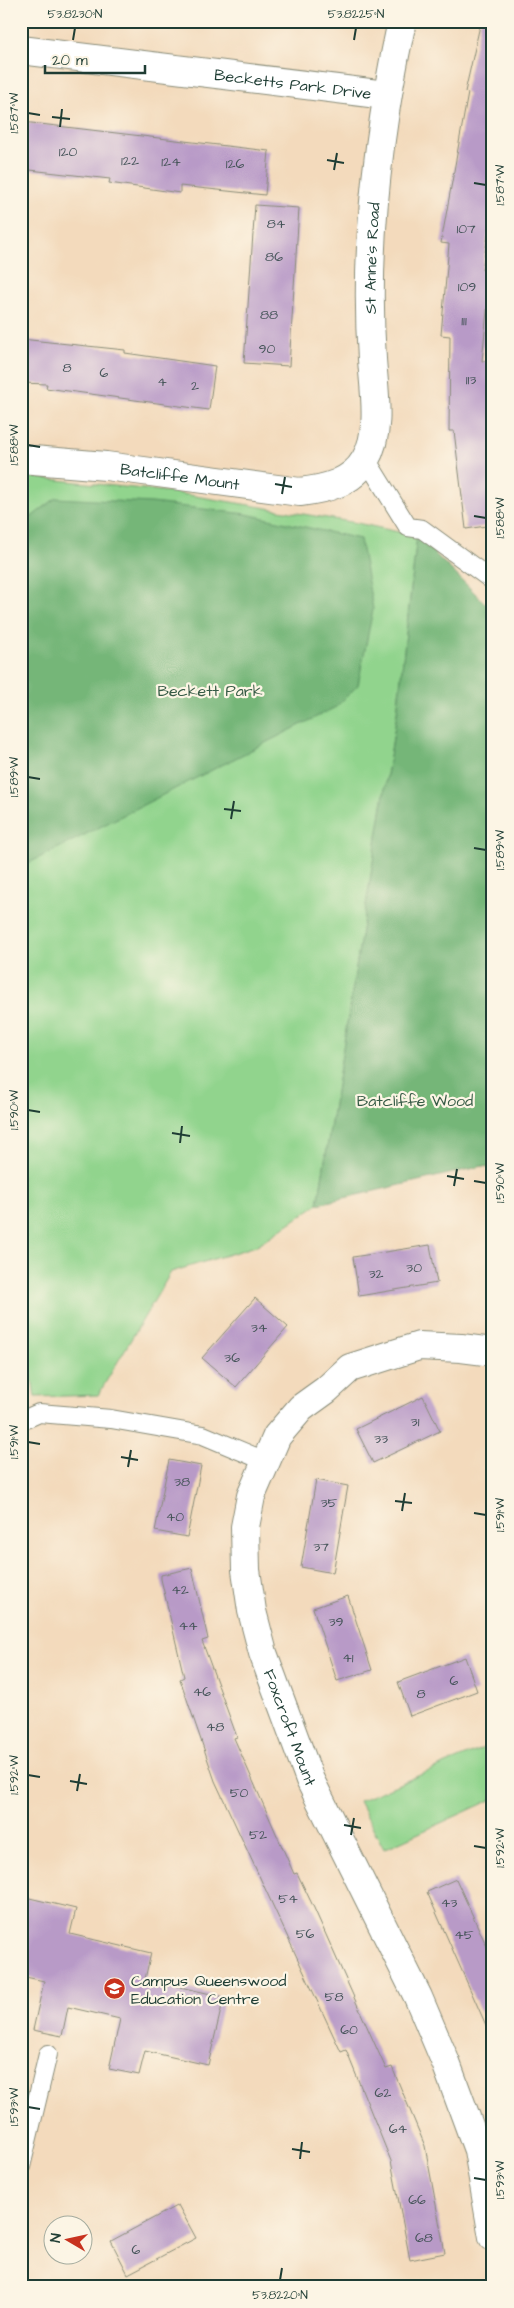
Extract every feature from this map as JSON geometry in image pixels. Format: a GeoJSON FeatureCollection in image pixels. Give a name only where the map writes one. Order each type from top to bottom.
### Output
{"type":"FeatureCollection","features":[{"type":"Feature","properties":{"kind":"street","name":"St Anne's Road"},"geometry":{"type":"LineString","coordinates":[[338,483],[354,473],[366,459],[373,435],[375,413],[368,312],[376,175],[386,95],[402,21]]}},
{"type":"Feature","properties":{"kind":"street","name":"Becketts Park Drive"},"geometry":{"type":"LineString","coordinates":[[21,50],[386,95]]}},
{"type":"Feature","properties":{"kind":"street","name":"Batcliffe Mount"},"geometry":{"type":"LineString","coordinates":[[21,458],[106,466],[287,491],[318,490],[338,483]]}},
{"type":"Feature","properties":{"kind":"street","name":"Foxcroft Mount"},"geometry":{"type":"LineString","coordinates":[[493,1352],[419,1346],[350,1368],[326,1390],[301,1408],[277,1436],[251,1496],[245,1527],[246,1570],[252,1611],[263,1653],[310,1780],[418,1997],[446,2063],[478,2150],[493,2237]]}},
{"type":"Feature","properties":{"kind":"lane"},"geometry":{"type":"LineString","coordinates":[[366,459],[408,528],[422,529],[493,581]]}},
{"type":"Feature","properties":{"kind":"lane"},"geometry":{"type":"LineString","coordinates":[[21,1421],[39,1413],[111,1419],[202,1435],[265,1461]]}},
{"type":"Feature","properties":{"kind":"lane"},"geometry":{"type":"LineString","coordinates":[[23,2155],[48,2054]]}},
{"type":"Feature","properties":{"kind":"green space","name":"Beckett Park"},"geometry":{"type":"Polygon","coordinates":[[[21,476],[171,492],[357,523],[417,536],[397,713],[318,1204],[256,1246],[171,1272],[98,1395],[35,1397],[21,1307],[21,476]]]}},
{"type":"Feature","properties":{"kind":"green space"},"geometry":{"type":"Polygon","coordinates":[[[56,498],[152,503],[246,514],[360,539],[373,609],[358,685],[336,707],[21,867],[21,525],[56,498]]]}},
{"type":"Feature","properties":{"kind":"green space","name":"Batcliffe Wood"},"geometry":{"type":"Polygon","coordinates":[[[417,536],[493,611],[493,1168],[483,1166],[318,1204],[397,713],[417,536]]]}},
{"type":"Feature","properties":{"kind":"green space"},"geometry":{"type":"Polygon","coordinates":[[[493,1744],[493,1799],[384,1849],[359,1801],[493,1744]]]}},
{"type":"Feature","properties":{"kind":"building"},"geometry":{"type":"Polygon","coordinates":[[[481,21],[493,21],[493,207],[482,270],[491,271],[482,361],[493,361],[493,525],[466,529],[454,431],[449,431],[450,336],[441,335],[449,244],[441,243],[468,93],[465,92],[481,21]]]}},
{"type":"Feature","properties":{"kind":"building"},"geometry":{"type":"Polygon","coordinates":[[[23,122],[269,151],[265,195],[180,186],[180,193],[109,183],[110,179],[21,169],[23,122]]]}},
{"type":"Feature","properties":{"kind":"building"},"geometry":{"type":"Polygon","coordinates":[[[255,205],[299,208],[289,366],[244,363],[255,205]]]}},
{"type":"Feature","properties":{"kind":"building"},"geometry":{"type":"Polygon","coordinates":[[[21,339],[125,350],[125,353],[215,366],[209,410],[46,388],[47,384],[21,383],[21,339]]]}},
{"type":"Feature","properties":{"kind":"building"},"geometry":{"type":"Polygon","coordinates":[[[430,1245],[437,1283],[359,1296],[353,1257],[430,1245]]]}},
{"type":"Feature","properties":{"kind":"building"},"geometry":{"type":"Polygon","coordinates":[[[255,1298],[288,1327],[236,1387],[202,1358],[255,1298]]]}},
{"type":"Feature","properties":{"kind":"building"},"geometry":{"type":"Polygon","coordinates":[[[423,1396],[440,1431],[373,1463],[356,1429],[423,1396]]]}},
{"type":"Feature","properties":{"kind":"building"},"geometry":{"type":"Polygon","coordinates":[[[169,1460],[201,1466],[187,1537],[155,1531],[169,1460]]]}},
{"type":"Feature","properties":{"kind":"building"},"geometry":{"type":"Polygon","coordinates":[[[316,1480],[348,1486],[333,1573],[301,1567],[316,1480]]]}},
{"type":"Feature","properties":{"kind":"building"},"geometry":{"type":"Polygon","coordinates":[[[192,1568],[208,1639],[202,1641],[237,1737],[234,1738],[294,1874],[297,1873],[314,1908],[386,2069],[392,2067],[425,2146],[445,2253],[410,2260],[391,2161],[346,2050],[341,2052],[215,1781],[180,1679],[184,1677],[161,1579],[161,1575],[192,1568]]]}},
{"type":"Feature","properties":{"kind":"building"},"geometry":{"type":"Polygon","coordinates":[[[348,1596],[372,1670],[337,1681],[313,1608],[348,1596]]]}},
{"type":"Feature","properties":{"kind":"building"},"geometry":{"type":"Polygon","coordinates":[[[465,1657],[477,1691],[410,1716],[398,1682],[465,1657]]]}},
{"type":"Feature","properties":{"kind":"building"},"geometry":{"type":"Polygon","coordinates":[[[456,1879],[493,1960],[493,2041],[427,1892],[456,1879]]]}},
{"type":"Feature","properties":{"kind":"building","name":"Campus Queenswood Education Centre"},"geometry":{"type":"Polygon","coordinates":[[[21,1896],[76,1909],[70,1934],[151,1953],[145,1979],[224,1997],[208,2065],[145,2051],[139,2075],[109,2069],[120,2019],[68,2007],[62,2036],[33,2030],[44,1981],[21,1976],[21,1896]]]}},
{"type":"Feature","properties":{"kind":"building"},"geometry":{"type":"Polygon","coordinates":[[[178,2205],[196,2238],[128,2274],[111,2241],[178,2205]]]}},
{"type":"Feature","properties":{"kind":"place","name":"Campus Queenswood Education Centre"},"geometry":{"type":"Point","coordinates":[115,1989]}}]}
